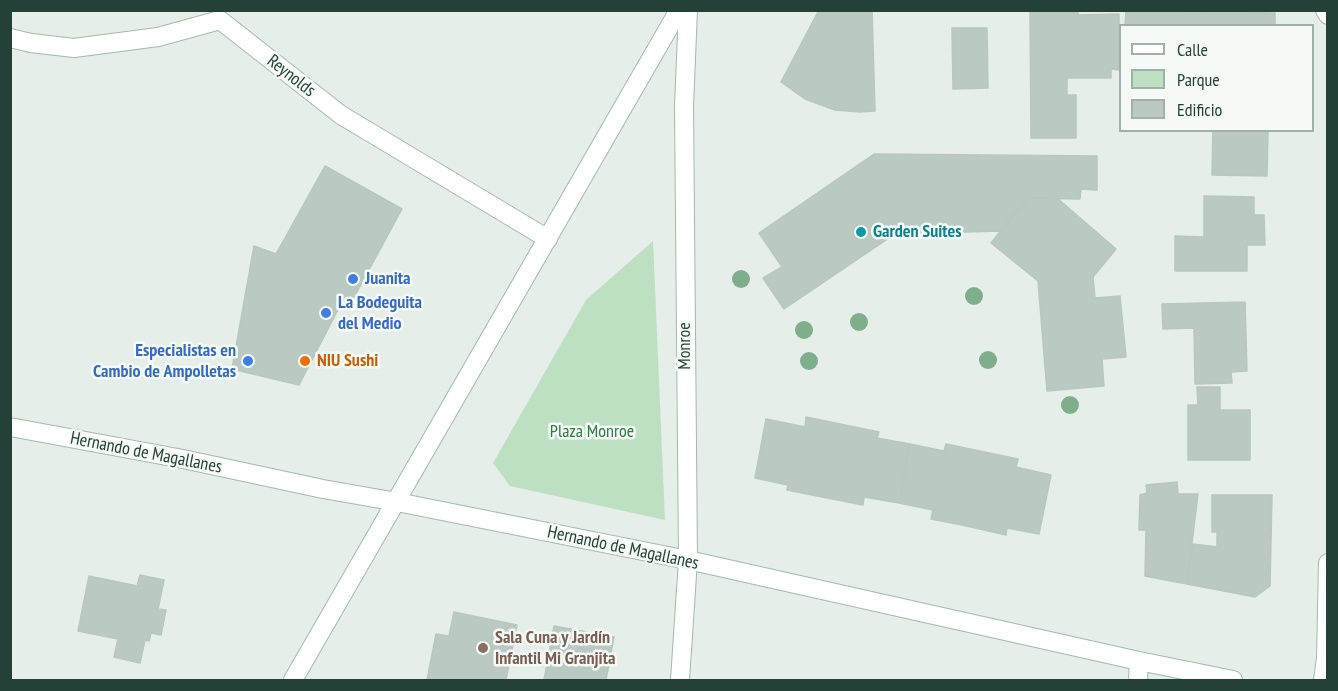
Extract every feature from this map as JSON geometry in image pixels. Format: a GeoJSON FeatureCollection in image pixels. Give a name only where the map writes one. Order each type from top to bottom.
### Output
{"type":"FeatureCollection","features":[{"type":"Feature","properties":{"kind":"main road"},"geometry":{"type":"LineString","coordinates":[[293,681],[679,10]]}},
{"type":"Feature","properties":{"kind":"main road","name":"Monroe"},"geometry":{"type":"LineString","coordinates":[[680,681],[688,560],[684,106],[688,10]]}},
{"type":"Feature","properties":{"kind":"main road"},"geometry":{"type":"LineString","coordinates":[[1325,10],[1328,15]]}},
{"type":"Feature","properties":{"kind":"main road","name":"Reynolds"},"geometry":{"type":"LineString","coordinates":[[10,38],[74,48],[158,38],[222,15],[341,115],[548,239]]}},
{"type":"Feature","properties":{"kind":"main road","name":"Hernando de Magallanes"},"geometry":{"type":"LineString","coordinates":[[10,427],[183,459],[323,489],[688,560],[1233,681]]}},
{"type":"Feature","properties":{"kind":"main road"},"geometry":{"type":"LineString","coordinates":[[1323,681],[1326,658],[1328,563]]}},
{"type":"Feature","properties":{"kind":"main road"},"geometry":{"type":"LineString","coordinates":[[1138,681],[1140,661]]}},
{"type":"Feature","properties":{"kind":"green space","name":"Plaza Monroe"},"geometry":{"type":"Polygon","coordinates":[[[653,241],[665,520],[510,486],[493,463],[586,300],[653,241]]]}},
{"type":"Feature","properties":{"kind":"building"},"geometry":{"type":"Polygon","coordinates":[[[819,10],[872,10],[875,111],[835,110],[805,99],[781,82],[819,10]]]}},
{"type":"Feature","properties":{"kind":"building"},"geometry":{"type":"Polygon","coordinates":[[[1030,10],[1078,11],[1078,15],[1119,14],[1119,70],[1111,69],[1111,78],[1067,78],[1067,95],[1076,95],[1076,138],[1031,138],[1030,10]]]}},
{"type":"Feature","properties":{"kind":"building"},"geometry":{"type":"Polygon","coordinates":[[[1126,10],[1275,13],[1275,24],[1125,24],[1126,10]]]}},
{"type":"Feature","properties":{"kind":"building"},"geometry":{"type":"Polygon","coordinates":[[[952,28],[987,28],[988,88],[953,89],[952,28]]]}},
{"type":"Feature","properties":{"kind":"building"},"geometry":{"type":"Polygon","coordinates":[[[1213,132],[1268,132],[1267,176],[1212,175],[1213,132]]]}},
{"type":"Feature","properties":{"kind":"building","name":"Garden Suites"},"geometry":{"type":"Polygon","coordinates":[[[874,154],[1097,156],[1097,190],[1081,189],[1080,199],[1027,198],[1000,231],[895,234],[784,309],[763,278],[782,267],[759,233],[874,154]]]}},
{"type":"Feature","properties":{"kind":"building"},"geometry":{"type":"Polygon","coordinates":[[[325,166],[402,209],[351,303],[343,300],[299,385],[232,369],[254,246],[276,254],[325,166]]]}},
{"type":"Feature","properties":{"kind":"building"},"geometry":{"type":"Polygon","coordinates":[[[1204,196],[1254,197],[1254,215],[1264,215],[1265,245],[1247,245],[1247,271],[1175,271],[1175,236],[1204,237],[1204,196]]]}},
{"type":"Feature","properties":{"kind":"building"},"geometry":{"type":"Polygon","coordinates":[[[1027,198],[1057,198],[1116,249],[1093,277],[1095,298],[1120,296],[1126,357],[1102,359],[1104,386],[1047,391],[1038,281],[991,243],[1027,198]]]}},
{"type":"Feature","properties":{"kind":"building"},"geometry":{"type":"Polygon","coordinates":[[[1245,302],[1247,371],[1231,372],[1232,383],[1195,384],[1194,328],[1163,329],[1162,304],[1245,302]]]}},
{"type":"Feature","properties":{"kind":"building"},"geometry":{"type":"Polygon","coordinates":[[[1197,387],[1220,387],[1220,410],[1250,410],[1250,460],[1188,460],[1188,405],[1198,405],[1197,387]]]}},
{"type":"Feature","properties":{"kind":"building"},"geometry":{"type":"Polygon","coordinates":[[[806,417],[879,432],[877,438],[910,444],[899,503],[864,497],[863,505],[787,490],[788,485],[755,478],[766,419],[805,427],[806,417]]]}},
{"type":"Feature","properties":{"kind":"building"},"geometry":{"type":"Polygon","coordinates":[[[910,444],[944,451],[946,444],[1018,459],[1016,467],[1051,475],[1039,534],[1007,528],[1006,535],[931,519],[933,510],[899,503],[910,444]]]}},
{"type":"Feature","properties":{"kind":"building"},"geometry":{"type":"Polygon","coordinates":[[[1177,482],[1178,494],[1198,494],[1187,584],[1145,576],[1146,530],[1139,530],[1140,495],[1147,493],[1146,485],[1177,482]]]}},
{"type":"Feature","properties":{"kind":"building"},"geometry":{"type":"Polygon","coordinates":[[[1212,495],[1272,495],[1270,586],[1255,597],[1187,584],[1193,544],[1217,547],[1217,532],[1212,532],[1212,495]]]}},
{"type":"Feature","properties":{"kind":"building"},"geometry":{"type":"Polygon","coordinates":[[[140,575],[164,580],[158,609],[166,610],[161,635],[151,633],[149,641],[145,640],[140,663],[114,657],[118,639],[78,631],[89,576],[137,586],[140,575]]]}},
{"type":"Feature","properties":{"kind":"building"},"geometry":{"type":"Polygon","coordinates":[[[454,612],[517,625],[506,680],[427,680],[436,634],[449,636],[454,612]]]}},
{"type":"Feature","properties":{"kind":"building"},"geometry":{"type":"Polygon","coordinates":[[[554,626],[614,637],[606,680],[544,680],[554,626]]]}},
{"type":"Feature","properties":{"kind":"place","name":"Garden Suites"},"geometry":{"type":"Point","coordinates":[861,232]}},
{"type":"Feature","properties":{"kind":"place","name":"Juanita"},"geometry":{"type":"Point","coordinates":[353,279]}},
{"type":"Feature","properties":{"kind":"place","name":"La Bodeguita del Medio"},"geometry":{"type":"Point","coordinates":[326,313]}},
{"type":"Feature","properties":{"kind":"place","name":"Especialistas en Cambio de Ampolletas"},"geometry":{"type":"Point","coordinates":[248,361]}},
{"type":"Feature","properties":{"kind":"place","name":"NIU Sushi"},"geometry":{"type":"Point","coordinates":[305,361]}},
{"type":"Feature","properties":{"kind":"place","name":"Sala Cuna y Jardín Infantil Mi Granjita"},"geometry":{"type":"Point","coordinates":[483,648]}}]}
